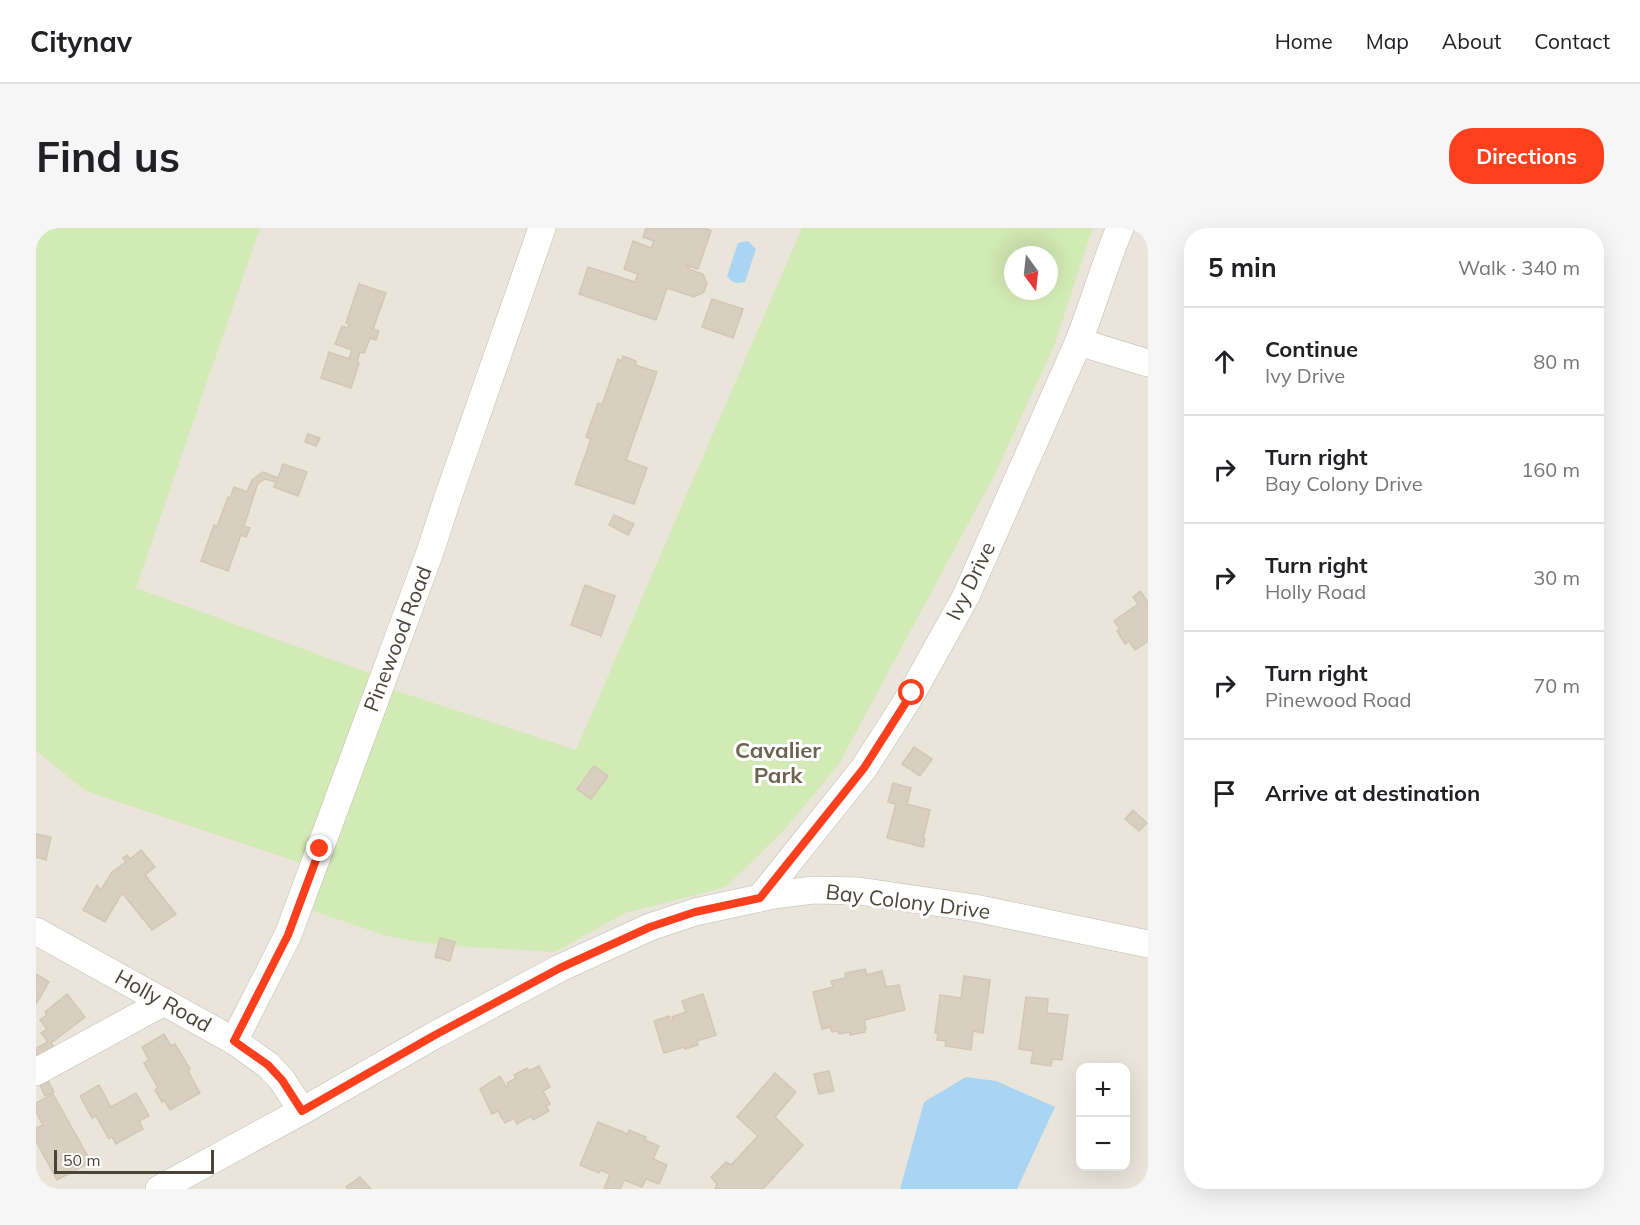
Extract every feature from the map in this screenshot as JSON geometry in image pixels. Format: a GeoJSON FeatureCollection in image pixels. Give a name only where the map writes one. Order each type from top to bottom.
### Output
{"type":"FeatureCollection","features":[{"type":"Feature","properties":{"kind":"street","name":"Pinewood Road"},"geometry":{"type":"LineString","coordinates":[[234,1041],[288,935],[430,552],[542,228]]}},
{"type":"Feature","properties":{"kind":"street","name":"Ivy Drive"},"geometry":{"type":"LineString","coordinates":[[760,898],[864,768],[912,693],[966,596],[1079,342],[1120,228]]}},
{"type":"Feature","properties":{"kind":"street"},"geometry":{"type":"LineString","coordinates":[[1079,342],[1148,363]]}},
{"type":"Feature","properties":{"kind":"street","name":"Bay Colony Drive"},"geometry":{"type":"LineString","coordinates":[[159,1189],[435,1035],[570,963],[650,927],[695,912],[760,898],[813,890],[859,891],[975,908],[1148,944]]}},
{"type":"Feature","properties":{"kind":"street","name":"Holly Road"},"geometry":{"type":"LineString","coordinates":[[36,931],[234,1041],[268,1065],[282,1080],[302,1111]]}},
{"type":"Feature","properties":{"kind":"street"},"geometry":{"type":"LineString","coordinates":[[36,1072],[164,1002]]}},
{"type":"Feature","properties":{"kind":"shaded area"},"geometry":{"type":"Polygon","coordinates":[[[36,228],[1148,228],[1148,1189],[1017,1189],[1055,1107],[924,1102],[900,1189],[36,1189],[36,228]]]}},
{"type":"Feature","properties":{"kind":"green space"},"geometry":{"type":"Polygon","coordinates":[[[36,228],[260,228],[136,588],[391,681],[388,688],[576,750],[802,228],[1093,228],[1054,346],[995,474],[839,764],[786,828],[726,887],[625,913],[555,952],[437,945],[387,936],[313,911],[322,870],[86,791],[36,751],[36,228]]]}},
{"type":"Feature","properties":{"kind":"water"},"geometry":{"type":"Polygon","coordinates":[[[748,241],[756,249],[745,282],[734,283],[727,276],[738,243],[748,241]]]}},
{"type":"Feature","properties":{"kind":"water"},"geometry":{"type":"Polygon","coordinates":[[[966,1077],[996,1081],[1055,1107],[1017,1189],[900,1189],[924,1102],[966,1077]]]}},
{"type":"Feature","properties":{"kind":"building"},"geometry":{"type":"Polygon","coordinates":[[[646,228],[705,228],[711,231],[698,269],[685,265],[703,274],[707,283],[704,292],[694,297],[667,288],[656,320],[579,294],[588,267],[635,282],[638,274],[624,269],[633,241],[651,248],[654,241],[643,237],[646,228]]]}},
{"type":"Feature","properties":{"kind":"building"},"geometry":{"type":"Polygon","coordinates":[[[359,284],[386,293],[373,329],[379,331],[376,340],[370,338],[364,353],[360,352],[351,388],[321,378],[329,352],[349,359],[352,350],[335,344],[342,326],[348,328],[349,324],[346,323],[359,284]]]}},
{"type":"Feature","properties":{"kind":"building"},"geometry":{"type":"Polygon","coordinates":[[[712,299],[743,309],[733,338],[702,327],[712,299]]]}},
{"type":"Feature","properties":{"kind":"building"},"geometry":{"type":"Polygon","coordinates":[[[623,356],[636,361],[635,365],[657,372],[626,460],[647,468],[634,504],[575,484],[591,439],[586,437],[598,403],[602,405],[618,359],[622,361],[623,356]]]}},
{"type":"Feature","properties":{"kind":"building"},"geometry":{"type":"Polygon","coordinates":[[[308,434],[320,438],[316,446],[305,442],[308,434]]]}},
{"type":"Feature","properties":{"kind":"building"},"geometry":{"type":"Polygon","coordinates":[[[283,464],[307,472],[298,496],[274,487],[276,482],[265,479],[258,483],[244,526],[250,528],[246,537],[241,535],[228,571],[201,561],[214,525],[217,527],[234,487],[247,492],[252,480],[263,472],[278,478],[283,464]]]}},
{"type":"Feature","properties":{"kind":"building"},"geometry":{"type":"Polygon","coordinates":[[[614,515],[634,524],[628,535],[609,525],[614,515]]]}},
{"type":"Feature","properties":{"kind":"building"},"geometry":{"type":"Polygon","coordinates":[[[585,585],[615,596],[601,636],[571,625],[585,585]]]}},
{"type":"Feature","properties":{"kind":"building"},"geometry":{"type":"Polygon","coordinates":[[[1140,591],[1148,602],[1148,641],[1135,650],[1129,641],[1125,644],[1117,631],[1120,629],[1114,621],[1138,604],[1133,597],[1140,591]]]}},
{"type":"Feature","properties":{"kind":"building"},"geometry":{"type":"Polygon","coordinates":[[[914,747],[932,759],[920,776],[902,764],[914,747]]]}},
{"type":"Feature","properties":{"kind":"building"},"geometry":{"type":"Polygon","coordinates":[[[594,766],[608,776],[591,799],[577,789],[594,766]]]}},
{"type":"Feature","properties":{"kind":"building"},"geometry":{"type":"Polygon","coordinates":[[[893,783],[911,788],[907,804],[930,810],[923,847],[887,838],[896,804],[888,802],[893,783]]]}},
{"type":"Feature","properties":{"kind":"building"},"geometry":{"type":"Polygon","coordinates":[[[1133,810],[1147,823],[1139,831],[1125,819],[1133,810]]]}},
{"type":"Feature","properties":{"kind":"building"},"geometry":{"type":"Polygon","coordinates":[[[36,834],[51,837],[46,860],[36,857],[36,834]]]}},
{"type":"Feature","properties":{"kind":"building"},"geometry":{"type":"Polygon","coordinates":[[[141,850],[155,867],[145,875],[176,914],[152,930],[122,893],[105,922],[83,910],[97,885],[101,890],[112,872],[126,862],[123,858],[127,855],[130,859],[141,850]]]}},
{"type":"Feature","properties":{"kind":"building"},"geometry":{"type":"Polygon","coordinates":[[[440,938],[455,942],[450,961],[435,957],[440,938]]]}},
{"type":"Feature","properties":{"kind":"building"},"geometry":{"type":"Polygon","coordinates":[[[865,969],[867,975],[882,971],[886,987],[899,985],[905,1010],[864,1020],[865,1032],[850,1035],[850,1032],[839,1034],[838,1031],[832,1032],[830,1027],[822,1029],[813,992],[833,987],[831,981],[846,978],[845,973],[865,969]]]}},
{"type":"Feature","properties":{"kind":"building"},"geometry":{"type":"Polygon","coordinates":[[[36,974],[49,982],[36,1004],[36,974]]]}},
{"type":"Feature","properties":{"kind":"building"},"geometry":{"type":"Polygon","coordinates":[[[964,976],[990,980],[983,1033],[973,1031],[971,1050],[945,1046],[946,1041],[937,1040],[938,1033],[935,1033],[940,995],[961,998],[964,976]]]}},
{"type":"Feature","properties":{"kind":"building"},"geometry":{"type":"Polygon","coordinates":[[[67,994],[85,1017],[51,1043],[56,1050],[38,1061],[36,1048],[48,1042],[41,1033],[47,1029],[40,1020],[47,1015],[45,1012],[67,994]]]}},
{"type":"Feature","properties":{"kind":"building"},"geometry":{"type":"Polygon","coordinates":[[[703,994],[716,1035],[697,1041],[698,1045],[664,1053],[654,1021],[669,1016],[670,1021],[673,1020],[672,1017],[686,1012],[682,1001],[703,994]]]}},
{"type":"Feature","properties":{"kind":"building"},"geometry":{"type":"Polygon","coordinates":[[[1026,997],[1048,999],[1047,1013],[1068,1015],[1062,1060],[1052,1059],[1051,1066],[1031,1063],[1033,1051],[1019,1049],[1026,997]]]}},
{"type":"Feature","properties":{"kind":"building"},"geometry":{"type":"Polygon","coordinates":[[[164,1034],[171,1046],[175,1044],[190,1069],[188,1071],[200,1093],[170,1110],[155,1090],[158,1088],[144,1063],[149,1060],[142,1047],[164,1034]]]}},
{"type":"Feature","properties":{"kind":"building"},"geometry":{"type":"Polygon","coordinates":[[[539,1066],[550,1087],[543,1091],[550,1104],[546,1106],[549,1111],[533,1120],[531,1116],[517,1124],[514,1118],[505,1123],[498,1111],[492,1114],[480,1089],[500,1076],[506,1087],[507,1083],[516,1078],[514,1075],[527,1068],[529,1071],[539,1066]]]}},
{"type":"Feature","properties":{"kind":"building"},"geometry":{"type":"Polygon","coordinates":[[[829,1071],[834,1091],[819,1094],[814,1074],[829,1071]]]}},
{"type":"Feature","properties":{"kind":"building"},"geometry":{"type":"Polygon","coordinates":[[[775,1073],[796,1092],[775,1117],[803,1145],[763,1189],[715,1189],[717,1184],[711,1177],[726,1162],[731,1165],[758,1136],[737,1117],[775,1073]]]}},
{"type":"Feature","properties":{"kind":"building"},"geometry":{"type":"Polygon","coordinates":[[[48,1081],[54,1092],[45,1096],[40,1085],[48,1081]]]}},
{"type":"Feature","properties":{"kind":"building"},"geometry":{"type":"Polygon","coordinates":[[[99,1085],[111,1107],[136,1093],[149,1116],[139,1121],[143,1129],[116,1144],[112,1137],[109,1139],[96,1116],[92,1118],[80,1096],[99,1085]]]}},
{"type":"Feature","properties":{"kind":"building"},"geometry":{"type":"Polygon","coordinates":[[[53,1094],[91,1162],[57,1180],[36,1141],[36,1128],[43,1125],[36,1112],[36,1103],[53,1094]]]}},
{"type":"Feature","properties":{"kind":"building"},"geometry":{"type":"Polygon","coordinates":[[[598,1122],[628,1134],[629,1130],[646,1137],[645,1140],[659,1146],[653,1159],[667,1165],[659,1184],[646,1179],[642,1187],[624,1180],[620,1189],[604,1189],[610,1174],[600,1170],[599,1173],[580,1165],[598,1122]]]}},
{"type":"Feature","properties":{"kind":"building"},"geometry":{"type":"Polygon","coordinates":[[[360,1177],[371,1189],[347,1189],[346,1187],[360,1177]]]}},
{"type":"Feature","properties":{"kind":"district","name":"Cavalier Park"},"geometry":{"type":"Point","coordinates":[778,762]}},
{"type":"Feature","properties":{"kind":"route"},"geometry":{"type":"LineString","coordinates":[[320,849],[288,935],[234,1041],[268,1065],[292,1093],[302,1111],[435,1035],[560,968],[650,927],[695,912],[760,898],[864,768],[912,693]]}}]}
